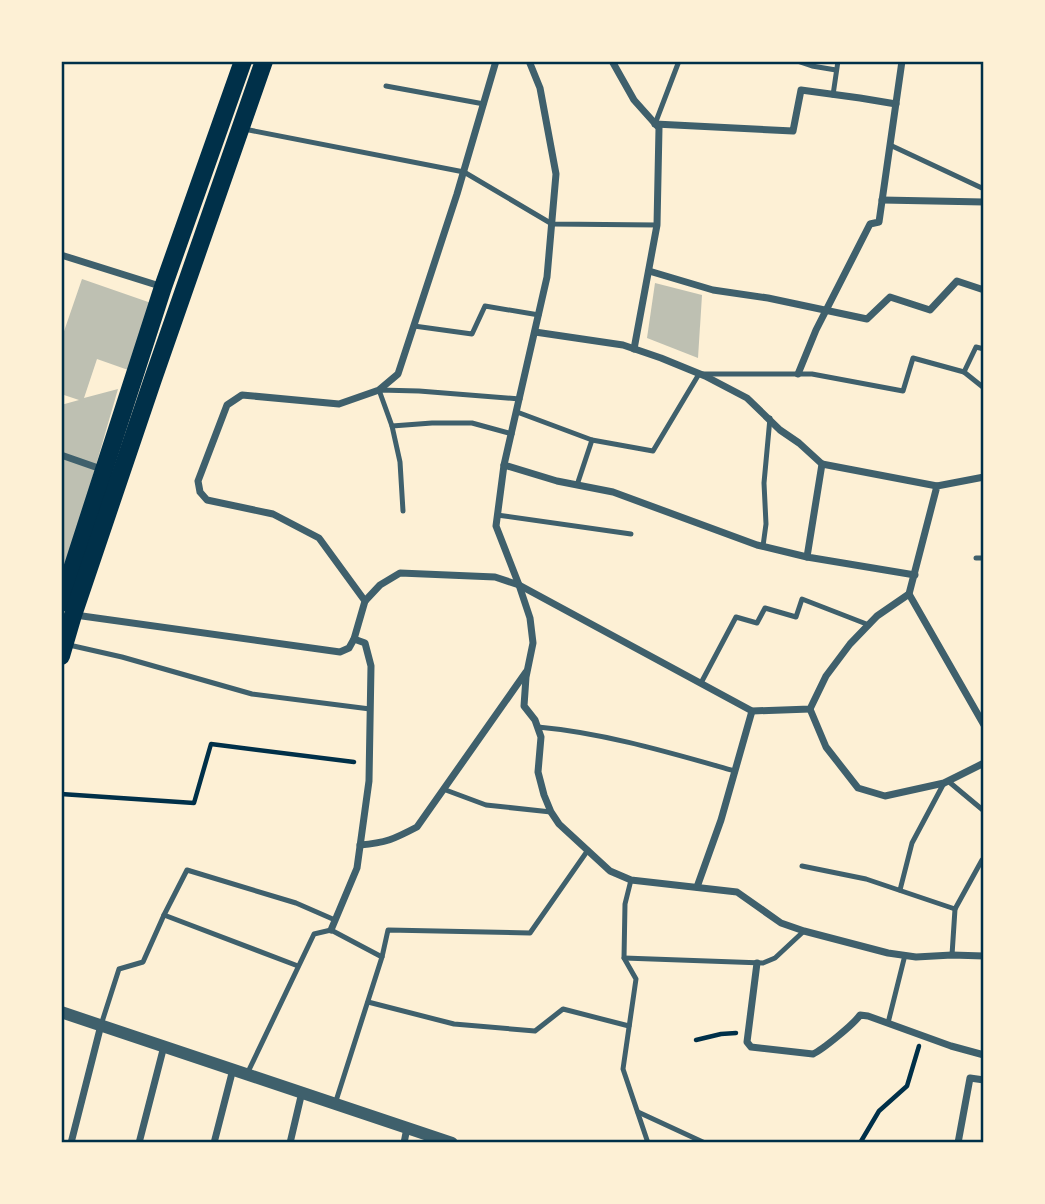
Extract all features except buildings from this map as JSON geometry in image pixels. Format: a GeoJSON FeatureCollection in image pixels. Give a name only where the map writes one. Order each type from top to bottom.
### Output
{"type":"FeatureCollection","features":[{"type":"Feature","properties":{"kind":"main road"},"geometry":{"type":"LineString","coordinates":[[63,650],[67,609],[105,470],[163,287],[243,61]]}},
{"type":"Feature","properties":{"kind":"main road"},"geometry":{"type":"LineString","coordinates":[[67,609],[183,293],[264,61]]}},
{"type":"Feature","properties":{"kind":"main road"},"geometry":{"type":"LineString","coordinates":[[163,287],[183,293]]}},
{"type":"Feature","properties":{"kind":"street"},"geometry":{"type":"LineString","coordinates":[[365,601],[318,538],[273,514],[207,500],[200,492],[198,481],[227,405],[242,396],[339,404],[379,390],[398,374],[464,172],[496,61]]}},
{"type":"Feature","properties":{"kind":"street"},"geometry":{"type":"LineString","coordinates":[[529,61],[540,88],[556,174],[547,277],[504,464],[496,526],[530,618],[533,643],[524,706],[536,720],[541,737],[538,772],[551,812],[559,824],[610,871],[631,880],[737,892],[781,923],[905,955],[984,956]]}},
{"type":"Feature","properties":{"kind":"street"},"geometry":{"type":"LineString","coordinates":[[612,61],[634,100],[659,128],[657,225],[634,349]]}},
{"type":"Feature","properties":{"kind":"street"},"geometry":{"type":"LineString","coordinates":[[798,374],[816,330],[870,225],[879,222],[902,61]]}},
{"type":"Feature","properties":{"kind":"street"},"geometry":{"type":"LineString","coordinates":[[655,124],[793,131],[801,90],[896,104]]}},
{"type":"Feature","properties":{"kind":"street"},"geometry":{"type":"LineString","coordinates":[[882,200],[984,202]]}},
{"type":"Feature","properties":{"kind":"street"},"geometry":{"type":"LineString","coordinates":[[61,255],[163,287]]}},
{"type":"Feature","properties":{"kind":"street"},"geometry":{"type":"LineString","coordinates":[[649,271],[713,290],[768,298],[867,319],[890,298],[930,310],[957,281],[984,290]]}},
{"type":"Feature","properties":{"kind":"street"},"geometry":{"type":"LineString","coordinates":[[535,332],[623,345],[699,374],[747,398],[780,430],[822,464],[937,486],[984,477]]}},
{"type":"Feature","properties":{"kind":"street"},"geometry":{"type":"LineString","coordinates":[[61,455],[105,470]]}},
{"type":"Feature","properties":{"kind":"street"},"geometry":{"type":"LineString","coordinates":[[504,464],[556,481],[613,492],[763,547],[915,575]]}},
{"type":"Feature","properties":{"kind":"street"},"geometry":{"type":"LineString","coordinates":[[807,557],[822,464]]}},
{"type":"Feature","properties":{"kind":"street"},"geometry":{"type":"LineString","coordinates":[[937,486],[909,594],[877,616],[850,644],[826,676],[810,709],[826,747],[858,788],[885,796],[946,782],[984,763]]}},
{"type":"Feature","properties":{"kind":"street"},"geometry":{"type":"LineString","coordinates":[[67,609],[340,652],[349,648],[354,639],[365,601],[380,585],[400,573],[495,577],[519,585],[752,711],[810,709]]}},
{"type":"Feature","properties":{"kind":"street"},"geometry":{"type":"LineString","coordinates":[[909,594],[984,725]]}},
{"type":"Feature","properties":{"kind":"street"},"geometry":{"type":"LineString","coordinates":[[331,930],[356,869],[369,781],[371,666],[365,643],[354,639]]}},
{"type":"Feature","properties":{"kind":"street"},"geometry":{"type":"LineString","coordinates":[[360,845],[382,843],[417,827],[528,669]]}},
{"type":"Feature","properties":{"kind":"street"},"geometry":{"type":"LineString","coordinates":[[697,887],[721,820],[752,711]]}},
{"type":"Feature","properties":{"kind":"street"},"geometry":{"type":"LineString","coordinates":[[757,963],[747,1042],[751,1047],[813,1054],[854,1024],[860,1015],[984,1055]]}},
{"type":"Feature","properties":{"kind":"street"},"geometry":{"type":"LineString","coordinates":[[61,1012],[452,1143]]}},
{"type":"Feature","properties":{"kind":"street"},"geometry":{"type":"LineString","coordinates":[[71,1143],[101,1025]]}},
{"type":"Feature","properties":{"kind":"street"},"geometry":{"type":"LineString","coordinates":[[139,1143],[164,1046]]}},
{"type":"Feature","properties":{"kind":"street"},"geometry":{"type":"LineString","coordinates":[[214,1143],[233,1069]]}},
{"type":"Feature","properties":{"kind":"street"},"geometry":{"type":"LineString","coordinates":[[958,1143],[970,1078],[984,1080]]}},
{"type":"Feature","properties":{"kind":"street"},"geometry":{"type":"LineString","coordinates":[[290,1143],[302,1092]]}},
{"type":"Feature","properties":{"kind":"street"},"geometry":{"type":"LineString","coordinates":[[404,1143],[407,1128]]}},
{"type":"Feature","properties":{"kind":"lane"},"geometry":{"type":"LineString","coordinates":[[655,124],[679,61]]}},
{"type":"Feature","properties":{"kind":"lane"},"geometry":{"type":"LineString","coordinates":[[797,61],[836,70]]}},
{"type":"Feature","properties":{"kind":"lane"},"geometry":{"type":"LineString","coordinates":[[833,95],[838,61]]}},
{"type":"Feature","properties":{"kind":"lane"},"geometry":{"type":"LineString","coordinates":[[386,86],[484,104]]}},
{"type":"Feature","properties":{"kind":"lane"},"geometry":{"type":"LineString","coordinates":[[241,128],[464,172],[552,224],[657,225]]}},
{"type":"Feature","properties":{"kind":"lane"},"geometry":{"type":"LineString","coordinates":[[890,145],[984,189]]}},
{"type":"Feature","properties":{"kind":"lane"},"geometry":{"type":"LineString","coordinates":[[414,326],[472,334],[485,306],[539,315]]}},
{"type":"Feature","properties":{"kind":"lane"},"geometry":{"type":"LineString","coordinates":[[964,372],[976,347],[984,349]]}},
{"type":"Feature","properties":{"kind":"lane"},"geometry":{"type":"LineString","coordinates":[[517,412],[592,440],[653,451],[699,374],[813,374],[903,391],[914,358],[964,372],[981,382],[984,388]]}},
{"type":"Feature","properties":{"kind":"lane"},"geometry":{"type":"LineString","coordinates":[[402,511],[400,462],[392,426],[379,390],[476,394],[520,399]]}},
{"type":"Feature","properties":{"kind":"lane"},"geometry":{"type":"LineString","coordinates":[[763,547],[769,418]]}},
{"type":"Feature","properties":{"kind":"lane"},"geometry":{"type":"LineString","coordinates":[[392,426],[472,423],[512,434]]}},
{"type":"Feature","properties":{"kind":"lane"},"geometry":{"type":"LineString","coordinates":[[577,485],[592,440]]}},
{"type":"Feature","properties":{"kind":"lane"},"geometry":{"type":"LineString","coordinates":[[497,515],[631,534]]}},
{"type":"Feature","properties":{"kind":"lane"},"geometry":{"type":"LineString","coordinates":[[976,558],[984,558]]}},
{"type":"Feature","properties":{"kind":"lane"},"geometry":{"type":"LineString","coordinates":[[701,683],[736,617],[757,623],[765,608],[796,617],[802,599],[869,625]]}},
{"type":"Feature","properties":{"kind":"lane"},"geometry":{"type":"LineString","coordinates":[[63,650],[122,657],[252,694],[370,709]]}},
{"type":"Feature","properties":{"kind":"lane"},"geometry":{"type":"LineString","coordinates":[[538,727],[565,729],[663,750],[735,771]]}},
{"type":"Feature","properties":{"kind":"lane"},"geometry":{"type":"LineString","coordinates":[[900,890],[912,843],[946,782],[984,811]]}},
{"type":"Feature","properties":{"kind":"lane"},"geometry":{"type":"LineString","coordinates":[[443,789],[486,805],[551,812]]}},
{"type":"Feature","properties":{"kind":"lane"},"geometry":{"type":"LineString","coordinates":[[335,1104],[382,957],[388,930],[530,933],[588,850]]}},
{"type":"Feature","properties":{"kind":"lane"},"geometry":{"type":"LineString","coordinates":[[952,955],[956,909],[982,860],[984,861]]}},
{"type":"Feature","properties":{"kind":"lane"},"geometry":{"type":"LineString","coordinates":[[802,866],[866,879],[956,909]]}},
{"type":"Feature","properties":{"kind":"lane"},"geometry":{"type":"LineString","coordinates":[[101,1025],[119,969],[143,962],[187,870],[296,903],[335,920]]}},
{"type":"Feature","properties":{"kind":"lane"},"geometry":{"type":"LineString","coordinates":[[631,880],[625,904],[624,958],[636,979],[624,1069],[648,1143]]}},
{"type":"Feature","properties":{"kind":"lane"},"geometry":{"type":"LineString","coordinates":[[164,915],[298,966]]}},
{"type":"Feature","properties":{"kind":"lane"},"geometry":{"type":"LineString","coordinates":[[247,1074],[314,934],[331,930],[382,957]]}},
{"type":"Feature","properties":{"kind":"lane"},"geometry":{"type":"LineString","coordinates":[[624,958],[763,963],[775,958],[804,931]]}},
{"type":"Feature","properties":{"kind":"lane"},"geometry":{"type":"LineString","coordinates":[[888,1023],[905,955]]}},
{"type":"Feature","properties":{"kind":"lane"},"geometry":{"type":"LineString","coordinates":[[368,1002],[454,1024],[535,1031],[563,1009],[629,1026]]}},
{"type":"Feature","properties":{"kind":"lane"},"geometry":{"type":"LineString","coordinates":[[638,1111],[705,1143]]}},
{"type":"Feature","properties":{"kind":"path"},"geometry":{"type":"LineString","coordinates":[[61,794],[194,803],[211,744],[369,764]]}},
{"type":"Feature","properties":{"kind":"path"},"geometry":{"type":"LineString","coordinates":[[696,1040],[721,1034],[748,1033]]}},
{"type":"Feature","properties":{"kind":"path"},"geometry":{"type":"LineString","coordinates":[[860,1143],[879,1111],[907,1086],[922,1035]]}}]}
